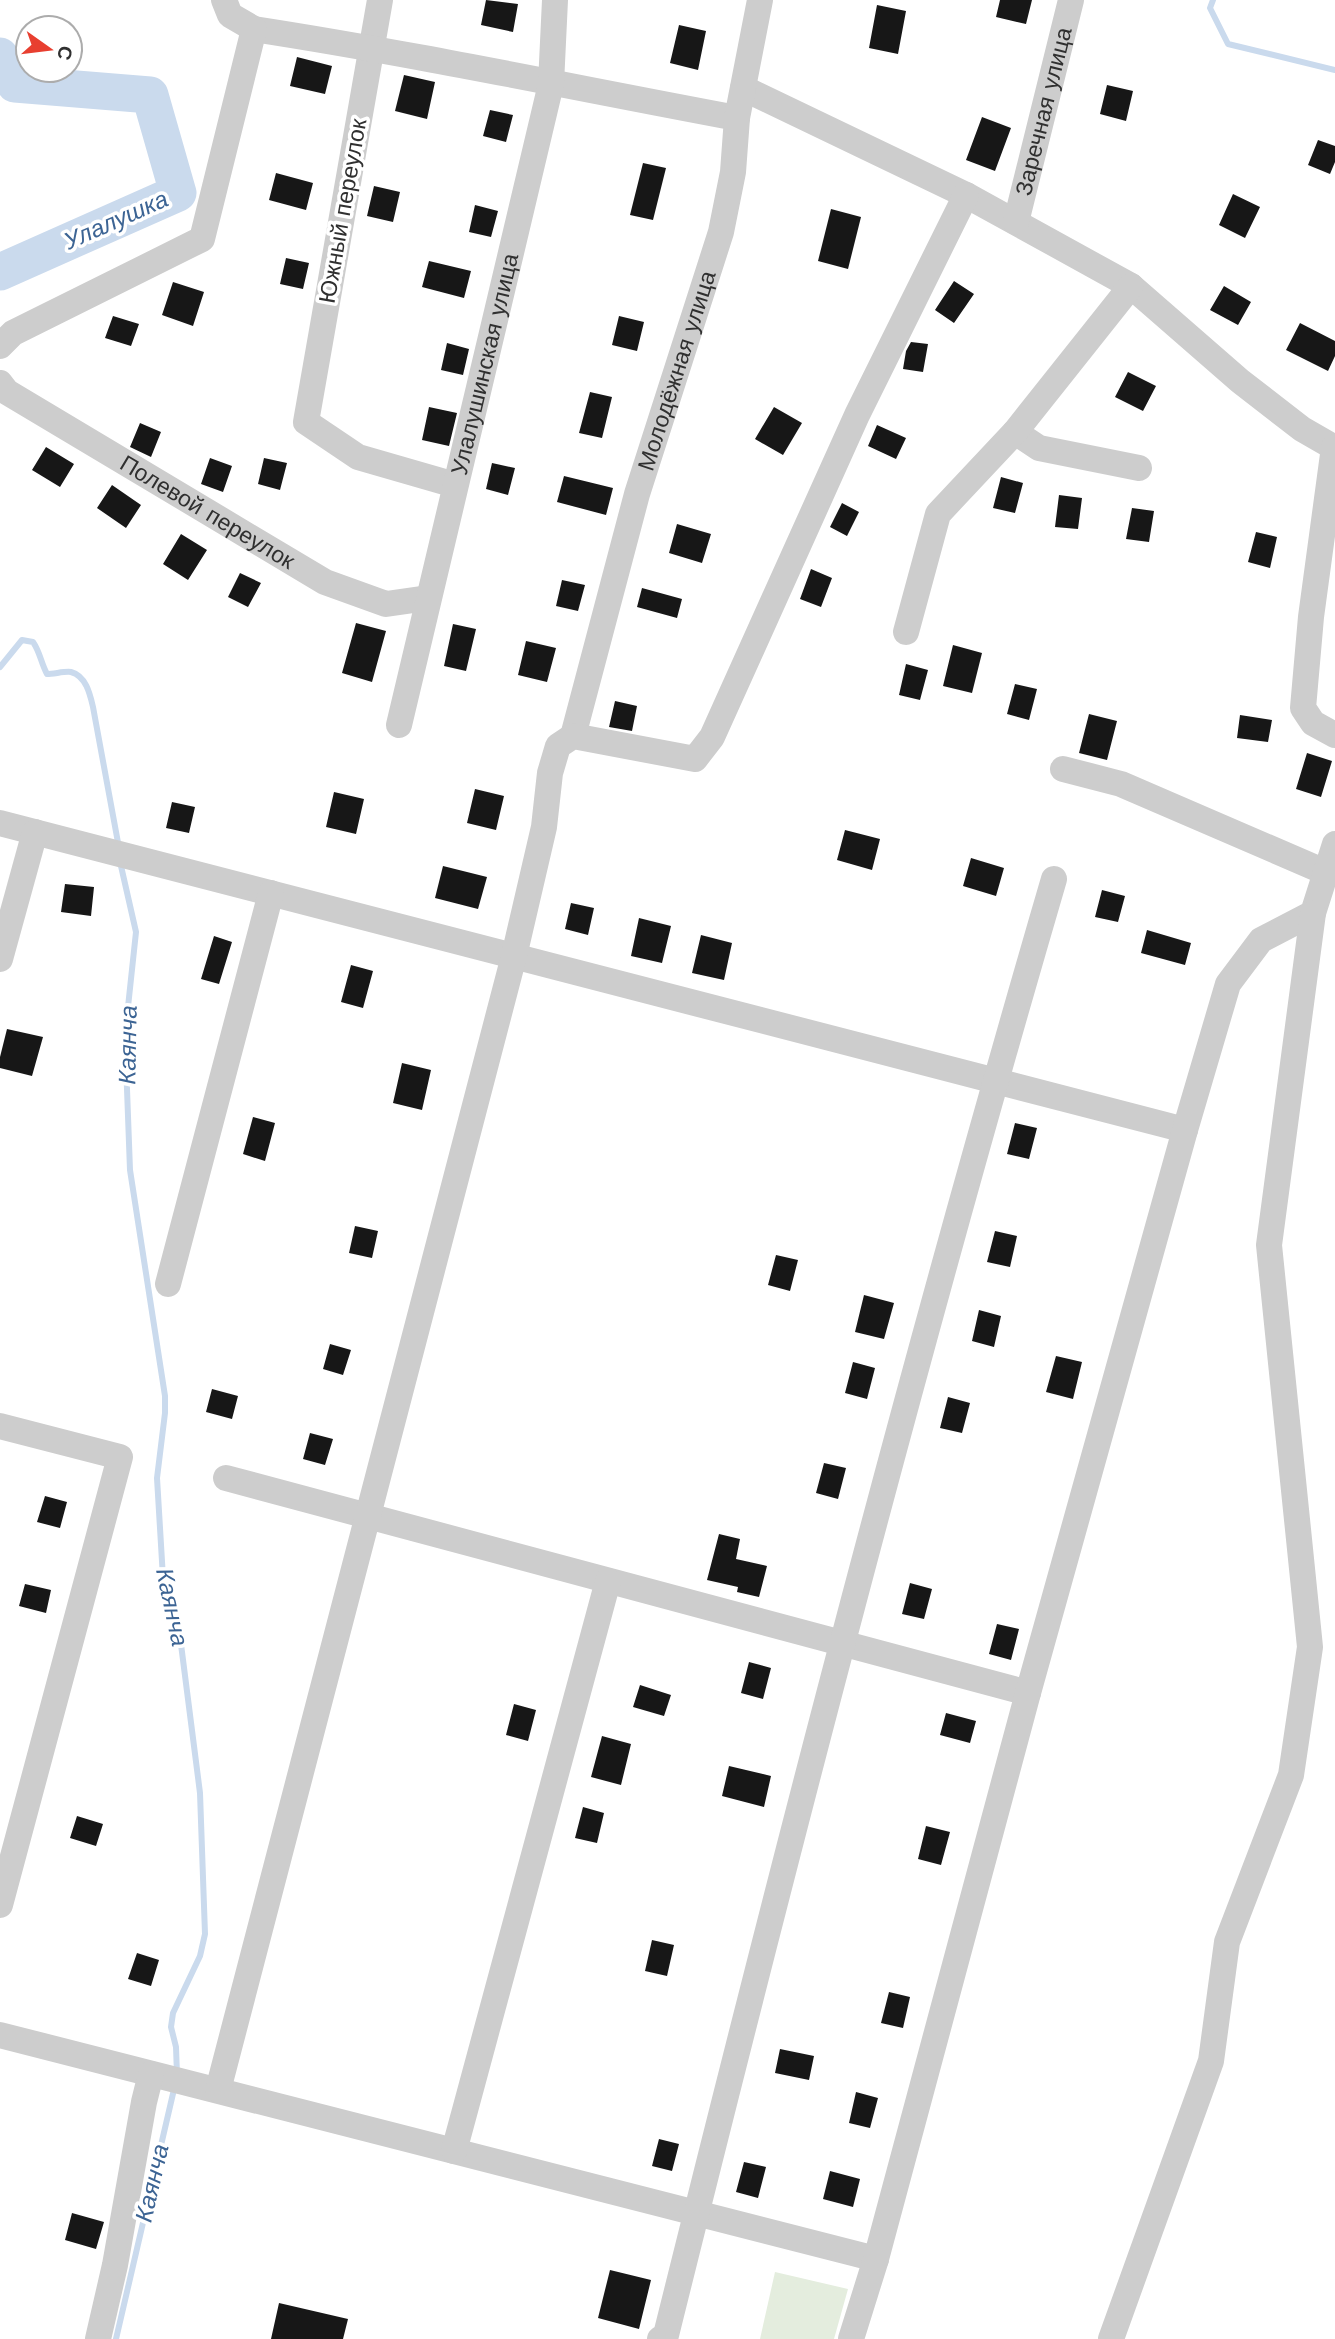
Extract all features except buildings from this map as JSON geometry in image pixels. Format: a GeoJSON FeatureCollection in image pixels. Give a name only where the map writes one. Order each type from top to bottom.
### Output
{"type":"FeatureCollection","features":[{"type":"Feature","properties":{"kind":"street"},"geometry":{"type":"LineString","coordinates":[[224,0],[230,15],[254,29],[372,47],[551,84],[737,118]]}},
{"type":"Feature","properties":{"kind":"street","name":"Южный переулок"},"geometry":{"type":"LineString","coordinates":[[380,0],[306,422],[358,457],[455,485]]}},
{"type":"Feature","properties":{"kind":"street","name":"Улалушинская улица"},"geometry":{"type":"LineString","coordinates":[[399,724],[551,84],[555,0]]}},
{"type":"Feature","properties":{"kind":"street","name":"Молодёжная улица"},"geometry":{"type":"LineString","coordinates":[[573,736],[637,494],[721,232],[733,172],[737,118],[760,0]]}},
{"type":"Feature","properties":{"kind":"street","name":"Заречная улица"},"geometry":{"type":"LineString","coordinates":[[1016,222],[1071,0]]}},
{"type":"Feature","properties":{"kind":"street"},"geometry":{"type":"LineString","coordinates":[[0,346],[13,332],[202,239],[254,29]]}},
{"type":"Feature","properties":{"kind":"street"},"geometry":{"type":"LineString","coordinates":[[743,88],[966,195],[1131,286],[1240,381],[1302,429],[1334,448],[1311,617],[1303,708],[1313,723],[1335,735]]}},
{"type":"Feature","properties":{"kind":"street"},"geometry":{"type":"LineString","coordinates":[[218,2090],[514,956],[544,827],[550,773],[558,746],[573,736],[695,759],[712,737],[857,415],[966,195]]}},
{"type":"Feature","properties":{"kind":"street"},"geometry":{"type":"LineString","coordinates":[[906,632],[938,514],[1015,432],[1131,286]]}},
{"type":"Feature","properties":{"kind":"street","name":"Полевой переулок"},"geometry":{"type":"LineString","coordinates":[[0,383],[7,392],[325,582],[386,604],[428,598]]}},
{"type":"Feature","properties":{"kind":"street"},"geometry":{"type":"LineString","coordinates":[[1015,432],[1039,448],[1139,468]]}},
{"type":"Feature","properties":{"kind":"street"},"geometry":{"type":"LineString","coordinates":[[1063,769],[1121,784],[1325,872]]}},
{"type":"Feature","properties":{"kind":"street"},"geometry":{"type":"LineString","coordinates":[[0,823],[1185,1130]]}},
{"type":"Feature","properties":{"kind":"street"},"geometry":{"type":"LineString","coordinates":[[0,959],[35,832]]}},
{"type":"Feature","properties":{"kind":"street"},"geometry":{"type":"LineString","coordinates":[[1111,2339],[1211,2061],[1227,1942],[1291,1775],[1310,1647],[1269,1245],[1313,913],[1335,844]]}},
{"type":"Feature","properties":{"kind":"street"},"geometry":{"type":"LineString","coordinates":[[660,2339],[666,2335],[843,1645],[996,1080],[1054,879]]}},
{"type":"Feature","properties":{"kind":"street"},"geometry":{"type":"LineString","coordinates":[[168,1284],[271,893]]}},
{"type":"Feature","properties":{"kind":"street"},"geometry":{"type":"LineString","coordinates":[[851,2339],[876,2259],[1028,1693],[1228,984],[1261,940],[1313,913]]}},
{"type":"Feature","properties":{"kind":"street"},"geometry":{"type":"LineString","coordinates":[[0,1426],[120,1457],[0,1905]]}},
{"type":"Feature","properties":{"kind":"street"},"geometry":{"type":"LineString","coordinates":[[226,1478],[1028,1693]]}},
{"type":"Feature","properties":{"kind":"street"},"geometry":{"type":"LineString","coordinates":[[454,2151],[608,1581]]}},
{"type":"Feature","properties":{"kind":"street"},"geometry":{"type":"LineString","coordinates":[[0,2035],[876,2259]]}},
{"type":"Feature","properties":{"kind":"street"},"geometry":{"type":"LineString","coordinates":[[99,2339],[151,2074]]}},
{"type":"Feature","properties":{"kind":"green space"},"geometry":{"type":"Polygon","coordinates":[[[775,2272],[848,2289],[834,2339],[760,2339],[775,2272]]]}},
{"type":"Feature","properties":{"kind":"waterway"},"geometry":{"type":"LineString","coordinates":[[1213,0],[1210,8],[1228,44],[1335,70]]}},
{"type":"Feature","properties":{"kind":"waterway","name":"Улалушка"},"geometry":{"type":"LineString","coordinates":[[0,56],[15,84],[150,95],[178,193],[0,272]]}},
{"type":"Feature","properties":{"kind":"waterway","name":"Каянча"},"geometry":{"type":"LineString","coordinates":[[0,667],[22,640],[33,642],[47,674],[71,672],[84,681],[93,707],[119,848]]}},
{"type":"Feature","properties":{"kind":"waterway","name":"Каянча"},"geometry":{"type":"LineString","coordinates":[[121,866],[136,932],[125,1035],[130,1170],[165,1396],[157,1478],[163,1578],[170,1604],[177,1613],[200,1793],[205,1934],[200,1956],[173,2013],[171,2027],[176,2047],[177,2075]]}},
{"type":"Feature","properties":{"kind":"waterway","name":"Каянча"},"geometry":{"type":"LineString","coordinates":[[116,2339],[175,2085]]}}]}
